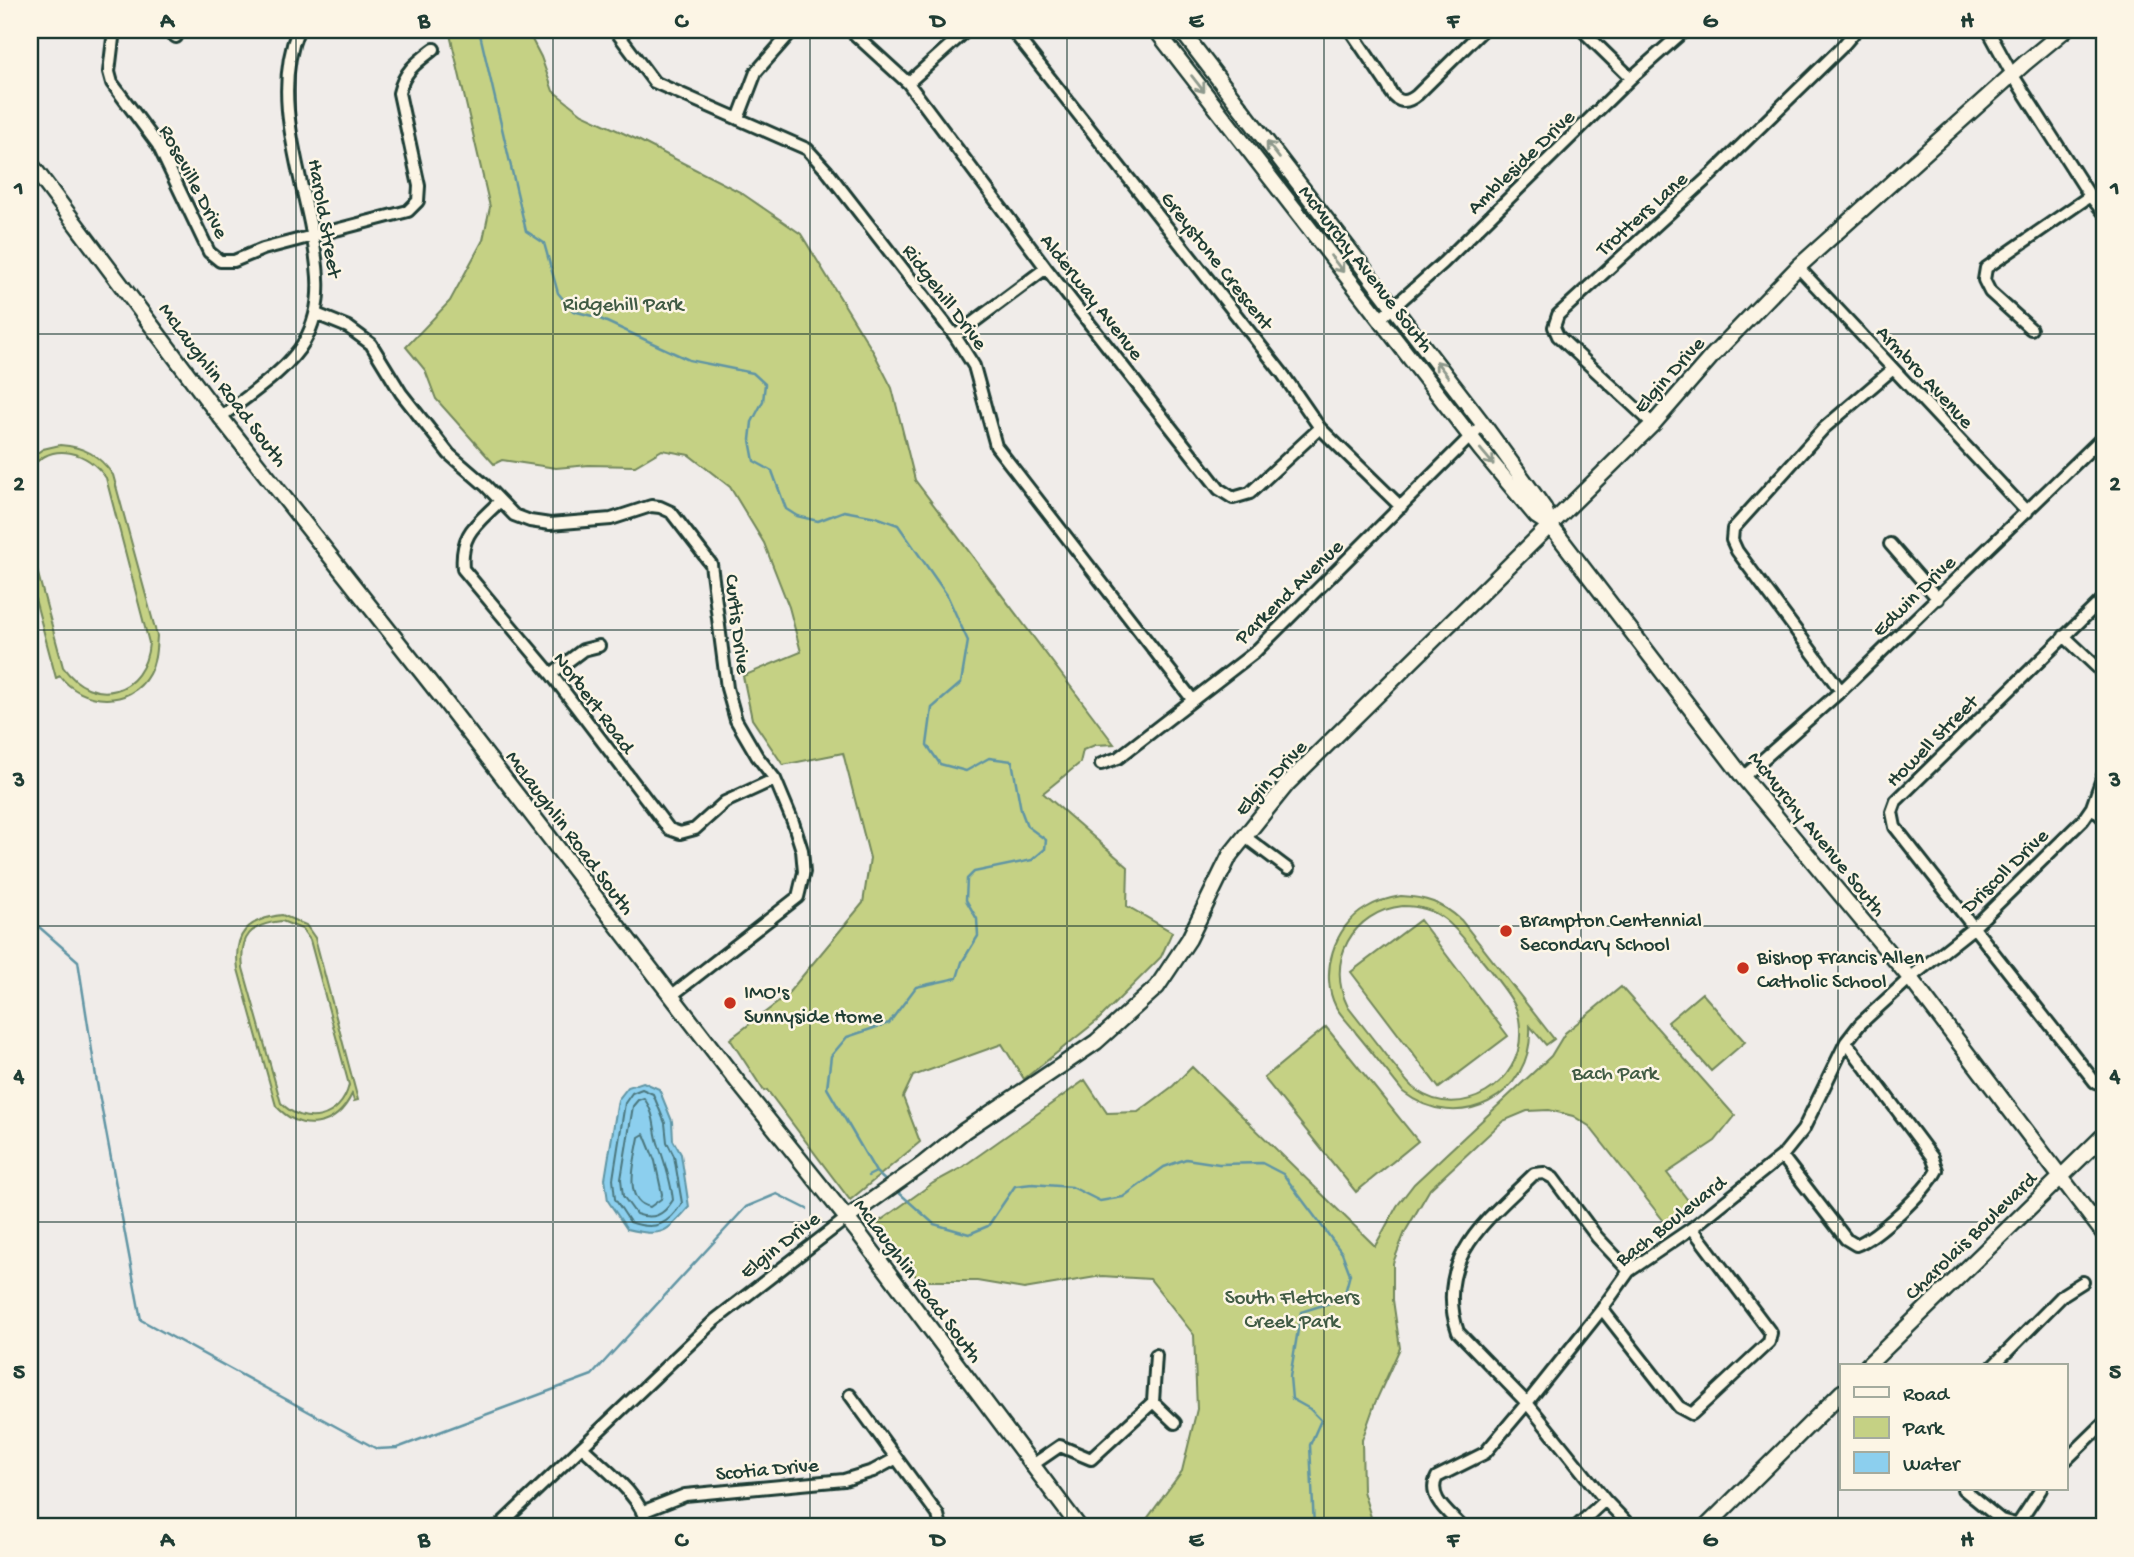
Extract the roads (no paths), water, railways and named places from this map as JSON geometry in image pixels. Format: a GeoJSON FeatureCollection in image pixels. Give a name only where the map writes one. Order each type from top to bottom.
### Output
{"type":"FeatureCollection","features":[{"type":"Feature","properties":{"kind":"street","name":"Roseville Drive"},"geometry":{"type":"LineString","coordinates":[[114,30],[109,72],[113,83],[158,145],[209,252],[220,261],[233,261],[263,249],[408,211],[418,201],[419,186],[399,93],[402,80],[409,69],[434,49]]}},
{"type":"Feature","properties":{"kind":"street"},"geometry":{"type":"LineString","coordinates":[[167,30],[176,37]]}},
{"type":"Feature","properties":{"kind":"street","name":"Harold Street"},"geometry":{"type":"LineString","coordinates":[[221,417],[284,366],[303,344],[316,314],[319,270],[289,122],[286,82],[288,62],[298,30]]}},
{"type":"Feature","properties":{"kind":"street","name":"Ridgehill Drive"},"geometry":{"type":"LineString","coordinates":[[615,30],[654,82],[807,149],[827,171],[955,336],[974,366],[996,446],[1192,699]]}},
{"type":"Feature","properties":{"kind":"street"},"geometry":{"type":"LineString","coordinates":[[738,119],[756,72],[793,30]]}},
{"type":"Feature","properties":{"kind":"street","name":"Alderway Avenue"},"geometry":{"type":"LineString","coordinates":[[850,30],[908,83],[1046,268],[1219,489],[1233,498],[1250,493],[1320,428]]}},
{"type":"Feature","properties":{"kind":"street"},"geometry":{"type":"LineString","coordinates":[[908,83],[967,30]]}},
{"type":"Feature","properties":{"kind":"street","name":"Greystone Crescent"},"geometry":{"type":"LineString","coordinates":[[1013,30],[1282,373],[1320,428],[1401,507]]}},
{"type":"Feature","properties":{"kind":"street","name":"McMurchy Avenue South"},"geometry":{"type":"LineString","coordinates":[[1156,30],[1471,438],[1536,516],[1550,525]]}},
{"type":"Feature","properties":{"kind":"street","name":"McMurchy Avenue South"},"geometry":{"type":"LineString","coordinates":[[1181,30],[1483,424],[1544,508],[1550,525],[1743,777],[1910,978],[2104,1234]]}},
{"type":"Feature","properties":{"kind":"street"},"geometry":{"type":"LineString","coordinates":[[1350,30],[1388,86],[1391,96],[1402,102],[1410,101],[1418,95],[1483,30]]}},
{"type":"Feature","properties":{"kind":"street"},"geometry":{"type":"LineString","coordinates":[[1582,30],[1632,78]]}},
{"type":"Feature","properties":{"kind":"street","name":"Ambleside Drive"},"geometry":{"type":"LineString","coordinates":[[1380,319],[1395,309],[1632,78],[1685,30]]}},
{"type":"Feature","properties":{"kind":"street","name":"Trotters Lane"},"geometry":{"type":"LineString","coordinates":[[1653,424],[1558,336],[1554,327],[1558,315],[1713,173],[1841,48],[1853,34],[1853,30]]}},
{"type":"Feature","properties":{"kind":"street"},"geometry":{"type":"LineString","coordinates":[[1988,30],[2012,74],[2104,213]]}},
{"type":"Feature","properties":{"kind":"street","name":"Elgin Drive"},"geometry":{"type":"LineString","coordinates":[[498,1527],[715,1320],[964,1130],[1096,1042],[1157,987],[1189,939],[1230,855],[1287,785],[1653,424],[1712,356],[1798,267],[2012,74],[2065,30]]}},
{"type":"Feature","properties":{"kind":"street","name":"McLaughlin Road South"},"geometry":{"type":"LineString","coordinates":[[30,163],[221,417],[847,1218],[1079,1527]]}},
{"type":"Feature","properties":{"kind":"street"},"geometry":{"type":"LineString","coordinates":[[2031,330],[1990,292],[1984,280],[1986,268],[2090,195]]}},
{"type":"Feature","properties":{"kind":"street","name":"Armbro Avenue"},"geometry":{"type":"LineString","coordinates":[[1798,267],[2027,512]]}},
{"type":"Feature","properties":{"kind":"street"},"geometry":{"type":"LineString","coordinates":[[955,336],[1046,268]]}},
{"type":"Feature","properties":{"kind":"street","name":"Curtis Drive"},"geometry":{"type":"LineString","coordinates":[[316,314],[348,327],[371,345],[401,393],[449,454],[514,514],[530,521],[550,524],[611,519],[651,506],[660,507],[671,512],[711,564],[727,688],[736,720],[757,756],[775,779],[802,849],[804,872],[798,897],[671,996]]}},
{"type":"Feature","properties":{"kind":"street"},"geometry":{"type":"LineString","coordinates":[[1841,691],[1737,551],[1732,540],[1733,528],[1824,428],[1893,369]]}},
{"type":"Feature","properties":{"kind":"street","name":"Parkend Avenue"},"geometry":{"type":"LineString","coordinates":[[1101,764],[1118,758],[1255,652],[1483,424]]}},
{"type":"Feature","properties":{"kind":"street","name":"Edwin Drive"},"geometry":{"type":"LineString","coordinates":[[1743,777],[1841,691],[2104,436]]}},
{"type":"Feature","properties":{"kind":"street","name":"Norbert Road"},"geometry":{"type":"LineString","coordinates":[[500,501],[470,532],[461,549],[463,569],[551,674],[669,829],[680,833],[695,830],[725,802],[775,779]]}},
{"type":"Feature","properties":{"kind":"street"},"geometry":{"type":"LineString","coordinates":[[1890,544],[1938,599]]}},
{"type":"Feature","properties":{"kind":"street","name":"Howell Street"},"geometry":{"type":"LineString","coordinates":[[1973,928],[1895,827],[1892,812],[1896,801],[2104,598]]}},
{"type":"Feature","properties":{"kind":"street"},"geometry":{"type":"LineString","coordinates":[[2064,636],[2099,669],[2104,678]]}},
{"type":"Feature","properties":{"kind":"street"},"geometry":{"type":"LineString","coordinates":[[551,674],[583,650],[599,646]]}},
{"type":"Feature","properties":{"kind":"street","name":"Driscoll Drive"},"geometry":{"type":"LineString","coordinates":[[1910,978],[1973,928],[2083,820],[2092,807],[2104,773]]}},
{"type":"Feature","properties":{"kind":"street"},"geometry":{"type":"LineString","coordinates":[[2092,807],[2104,818]]}},
{"type":"Feature","properties":{"kind":"street"},"geometry":{"type":"LineString","coordinates":[[1244,836],[1288,869]]}},
{"type":"Feature","properties":{"kind":"street"},"geometry":{"type":"LineString","coordinates":[[1973,928],[2095,1082],[2104,1085]]}},
{"type":"Feature","properties":{"kind":"street","name":"Bach Boulevard"},"geometry":{"type":"LineString","coordinates":[[1462,1527],[1434,1494],[1433,1484],[1437,1477],[1485,1453],[1602,1309],[1629,1271],[1692,1228],[1782,1156],[1803,1130],[1846,1042],[1860,1024],[1910,978]]}},
{"type":"Feature","properties":{"kind":"street"},"geometry":{"type":"LineString","coordinates":[[1782,1156],[1846,1239],[1856,1245],[1869,1240],[1930,1183],[1937,1170],[1932,1157],[1846,1042]]}},
{"type":"Feature","properties":{"kind":"street","name":"Charolais Boulevard"},"geometry":{"type":"LineString","coordinates":[[1869,1364],[2104,1135]]}},
{"type":"Feature","properties":{"kind":"street"},"geometry":{"type":"LineString","coordinates":[[1629,1271],[1597,1237],[1553,1178],[1544,1173],[1534,1174],[1472,1236],[1461,1255],[1454,1277],[1451,1304],[1458,1332],[1527,1403],[1605,1500],[1631,1527]]}},
{"type":"Feature","properties":{"kind":"street"},"geometry":{"type":"LineString","coordinates":[[1602,1309],[1679,1407],[1692,1414],[1769,1342],[1771,1333],[1692,1228]]}},
{"type":"Feature","properties":{"kind":"street"},"geometry":{"type":"LineString","coordinates":[[1995,1364],[2064,1294],[2083,1282]]}},
{"type":"Feature","properties":{"kind":"street"},"geometry":{"type":"LineString","coordinates":[[1031,1466],[1060,1446],[1091,1459],[1153,1402],[1156,1355]]}},
{"type":"Feature","properties":{"kind":"street"},"geometry":{"type":"LineString","coordinates":[[1706,1527],[1840,1394]]}},
{"type":"Feature","properties":{"kind":"street"},"geometry":{"type":"LineString","coordinates":[[850,1395],[937,1515],[941,1527]]}},
{"type":"Feature","properties":{"kind":"street"},"geometry":{"type":"LineString","coordinates":[[1153,1402],[1175,1423]]}},
{"type":"Feature","properties":{"kind":"street"},"geometry":{"type":"LineString","coordinates":[[2068,1458],[2104,1423]]}},
{"type":"Feature","properties":{"kind":"street"},"geometry":{"type":"LineString","coordinates":[[582,1447],[632,1496],[648,1527]]}},
{"type":"Feature","properties":{"kind":"street","name":"Scotia Drive"},"geometry":{"type":"LineString","coordinates":[[642,1513],[685,1495],[844,1480],[873,1471],[895,1459]]}},
{"type":"Feature","properties":{"kind":"street"},"geometry":{"type":"LineString","coordinates":[[1964,1490],[2001,1520],[2022,1526],[2040,1490]]}},
{"type":"Feature","properties":{"kind":"street"},"geometry":{"type":"LineString","coordinates":[[1576,1527],[1605,1500]]}},
{"type":"Feature","properties":{"kind":"water"},"geometry":{"type":"Polygon","coordinates":[[[643,1082],[659,1089],[672,1121],[673,1140],[681,1154],[689,1207],[668,1228],[656,1233],[627,1229],[608,1201],[605,1179],[618,1100],[628,1087],[643,1082]]]}},
{"type":"Feature","properties":{"kind":"waterway"},"geometry":{"type":"LineString","coordinates":[[479,30],[526,231],[544,243],[558,293],[573,311],[596,317],[689,360],[753,373],[765,384],[763,401],[752,422],[750,440],[754,461],[772,471],[786,509],[797,516],[818,521],[844,511],[876,517],[898,525],[947,595],[968,641],[961,683],[932,708],[927,745],[940,764],[966,771],[989,758],[1012,761],[1021,810],[1027,826],[1046,840],[1045,849],[1032,860],[974,872],[967,879],[966,900],[977,919],[978,936],[962,962],[957,978],[916,987],[889,1023],[847,1037],[831,1056],[827,1088],[876,1172],[889,1184]]}},
{"type":"Feature","properties":{"kind":"waterway"},"geometry":{"type":"LineString","coordinates":[[30,919],[78,961],[97,1083],[141,1320],[377,1449],[397,1448],[592,1375],[746,1207],[777,1194],[807,1209]]}},
{"type":"Feature","properties":{"kind":"waterway"},"geometry":{"type":"LineString","coordinates":[[897,1191],[934,1224],[969,1234],[988,1226],[1015,1186],[1032,1184],[1072,1187],[1100,1201],[1123,1197],[1164,1167],[1186,1159],[1219,1164],[1262,1163],[1283,1174],[1342,1253],[1350,1274],[1345,1293],[1335,1302]]}},
{"type":"Feature","properties":{"kind":"waterway"},"geometry":{"type":"LineString","coordinates":[[868,1176],[876,1172]]}},
{"type":"Feature","properties":{"kind":"waterway"},"geometry":{"type":"LineString","coordinates":[[1314,1527],[1310,1445],[1321,1420],[1310,1409],[1292,1399],[1290,1377],[1301,1312],[1336,1301]]}},
{"type":"Feature","properties":{"kind":"place","name":"Brampton Centennial Secondary School"},"geometry":{"type":"Point","coordinates":[1506,931]}},
{"type":"Feature","properties":{"kind":"place","name":"Bishop Francis Allen Catholic School"},"geometry":{"type":"Point","coordinates":[1743,968]}},
{"type":"Feature","properties":{"kind":"place","name":"IMO's Sunnyside Home"},"geometry":{"type":"Point","coordinates":[730,1003]}},
{"type":"Feature","properties":{"kind":"park label","name":"Ridgehill Park"},"geometry":{"type":"Point","coordinates":[623,303]}},
{"type":"Feature","properties":{"kind":"park label","name":"Bach Park"},"geometry":{"type":"Point","coordinates":[1615,1072]}},
{"type":"Feature","properties":{"kind":"park label","name":"South Fletchers Creek Park"},"geometry":{"type":"Point","coordinates":[1292,1308]}}]}
